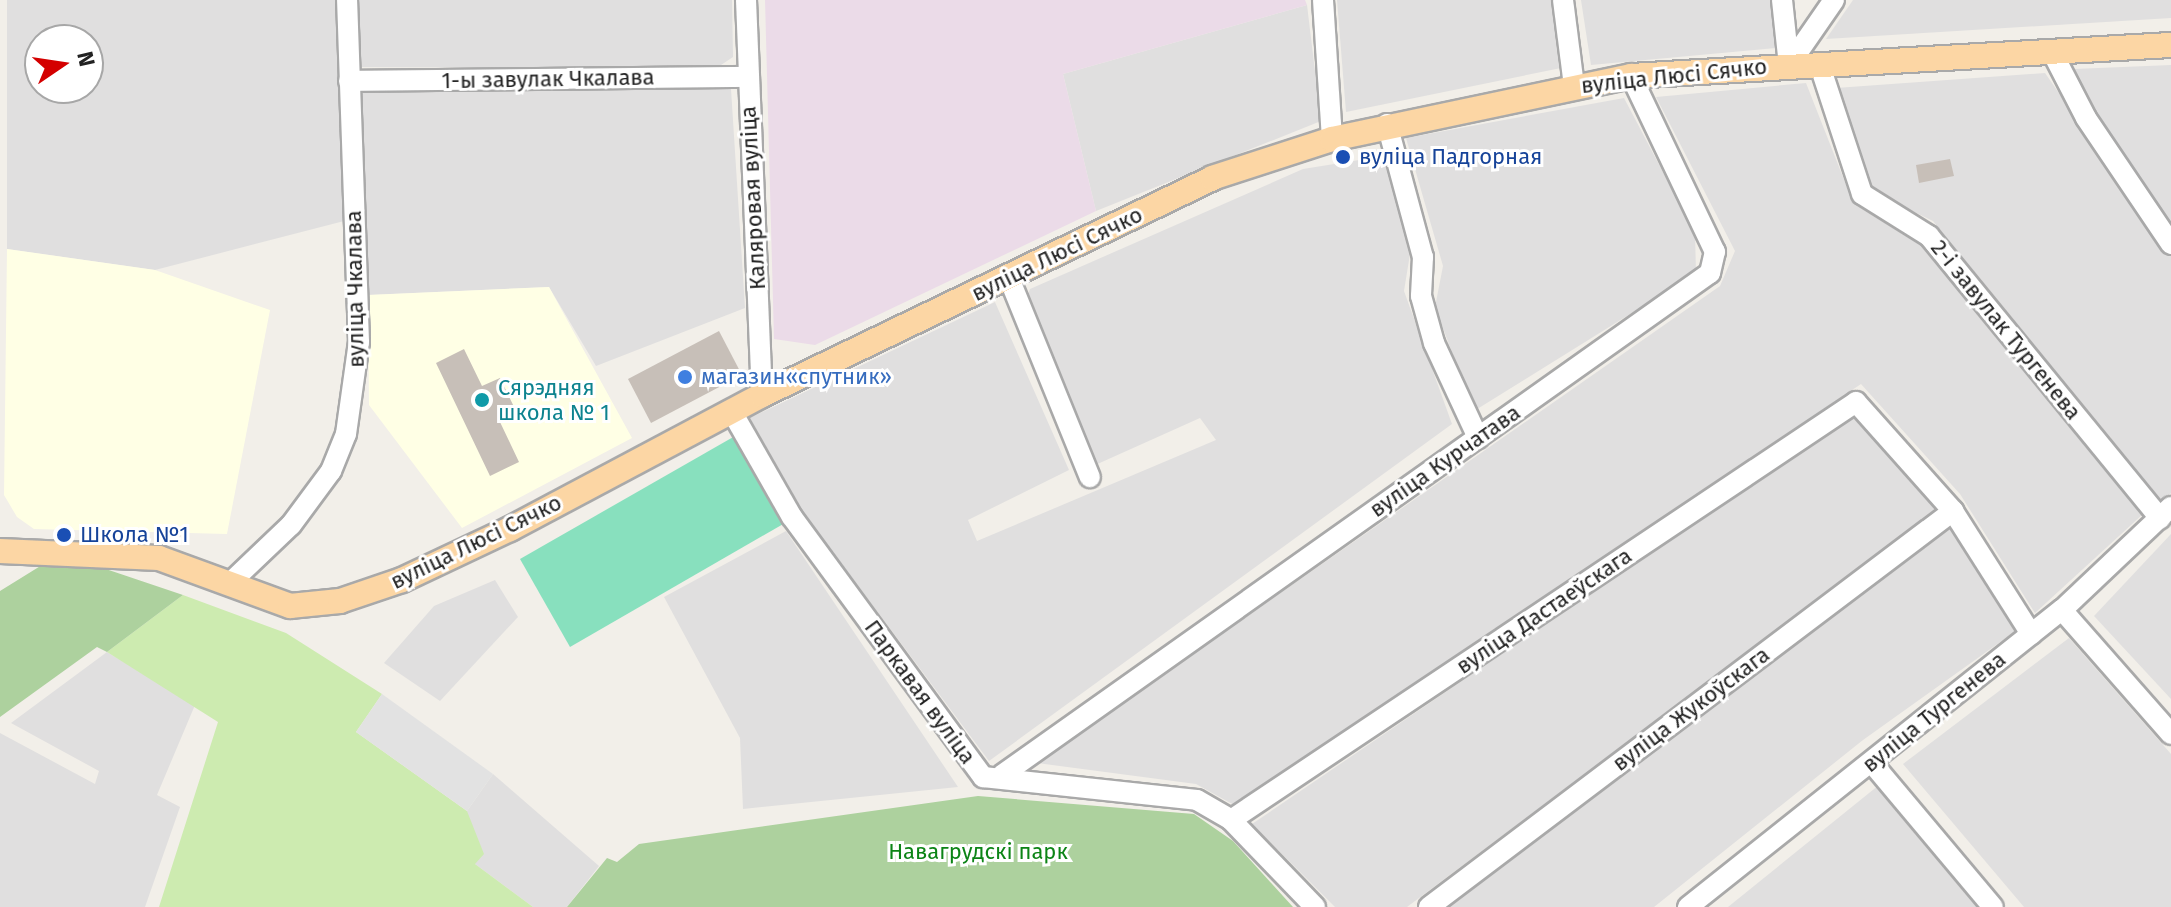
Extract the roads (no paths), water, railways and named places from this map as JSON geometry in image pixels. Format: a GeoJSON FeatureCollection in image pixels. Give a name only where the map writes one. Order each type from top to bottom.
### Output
{"type":"FeatureCollection","features":[{"type":"Feature","properties":{"kind":"main road","name":"вуліца Люсі Сячко"},"geometry":{"type":"LineString","coordinates":[[0,551],[159,558],[290,606],[340,601],[390,584],[762,395],[1212,178],[1332,139],[1387,124],[1631,76],[2171,45]]}},
{"type":"Feature","properties":{"kind":"street","name":"вуліца Чкалава"},"geometry":{"type":"LineString","coordinates":[[230,583],[291,525],[331,471],[346,434],[359,342],[347,0]]}},
{"type":"Feature","properties":{"kind":"street","name":"Каляровая вуліца"},"geometry":{"type":"LineString","coordinates":[[746,0],[762,395]]}},
{"type":"Feature","properties":{"kind":"street"},"geometry":{"type":"LineString","coordinates":[[1323,0],[1332,139]]}},
{"type":"Feature","properties":{"kind":"street"},"geometry":{"type":"LineString","coordinates":[[1563,0],[1574,86]]}},
{"type":"Feature","properties":{"kind":"street"},"geometry":{"type":"LineString","coordinates":[[1782,0],[1789,65]]}},
{"type":"Feature","properties":{"kind":"street"},"geometry":{"type":"LineString","coordinates":[[1789,65],[1834,0]]}},
{"type":"Feature","properties":{"kind":"street"},"geometry":{"type":"LineString","coordinates":[[2052,52],[2086,118],[2171,244]]}},
{"type":"Feature","properties":{"kind":"street","name":"2-і завулак Тургенева"},"geometry":{"type":"LineString","coordinates":[[1819,63],[1862,194],[1929,236],[2166,512]]}},
{"type":"Feature","properties":{"kind":"street","name":"вуліца Курчатава"},"geometry":{"type":"LineString","coordinates":[[1002,775],[1710,273],[1715,252],[1631,76]]}},
{"type":"Feature","properties":{"kind":"street","name":"1-ы завулак Чкалава"},"geometry":{"type":"LineString","coordinates":[[349,81],[747,77]]}},
{"type":"Feature","properties":{"kind":"street"},"geometry":{"type":"LineString","coordinates":[[1387,124],[1423,257],[1421,296],[1434,343],[1478,438]]}},
{"type":"Feature","properties":{"kind":"street"},"geometry":{"type":"LineString","coordinates":[[1009,278],[1090,477]]}},
{"type":"Feature","properties":{"kind":"street","name":"вуліца Дастаеўскага"},"geometry":{"type":"LineString","coordinates":[[1231,820],[1856,402],[1953,511]]}},
{"type":"Feature","properties":{"kind":"street","name":"Паркавая вуліца"},"geometry":{"type":"LineString","coordinates":[[732,412],[792,517],[983,777],[1002,775],[1197,800],[1231,820],[1315,907]]}},
{"type":"Feature","properties":{"kind":"street"},"geometry":{"type":"LineString","coordinates":[[1953,511],[2031,634]]}},
{"type":"Feature","properties":{"kind":"street","name":"вуліца Жукоўскага"},"geometry":{"type":"LineString","coordinates":[[1429,907],[1953,511]]}},
{"type":"Feature","properties":{"kind":"street","name":"вуліца Тургенева"},"geometry":{"type":"LineString","coordinates":[[1688,907],[2062,610],[2166,512]]}},
{"type":"Feature","properties":{"kind":"street"},"geometry":{"type":"LineString","coordinates":[[2062,610],[2171,734]]}},
{"type":"Feature","properties":{"kind":"street"},"geometry":{"type":"LineString","coordinates":[[1872,763],[1993,907]]}},
{"type":"Feature","properties":{"kind":"place","name":"вуліца Падгорная"},"geometry":{"type":"Point","coordinates":[1343,157]}},
{"type":"Feature","properties":{"kind":"place","name":"магазин«спутник»"},"geometry":{"type":"Point","coordinates":[685,377]}},
{"type":"Feature","properties":{"kind":"place","name":"Сярэдняя школа № 1"},"geometry":{"type":"Point","coordinates":[482,400]}},
{"type":"Feature","properties":{"kind":"place","name":"Школа №1"},"geometry":{"type":"Point","coordinates":[64,535]}},
{"type":"Feature","properties":{"kind":"park label","name":"Навагрудскі парк"},"geometry":{"type":"Point","coordinates":[978,852]}}]}
